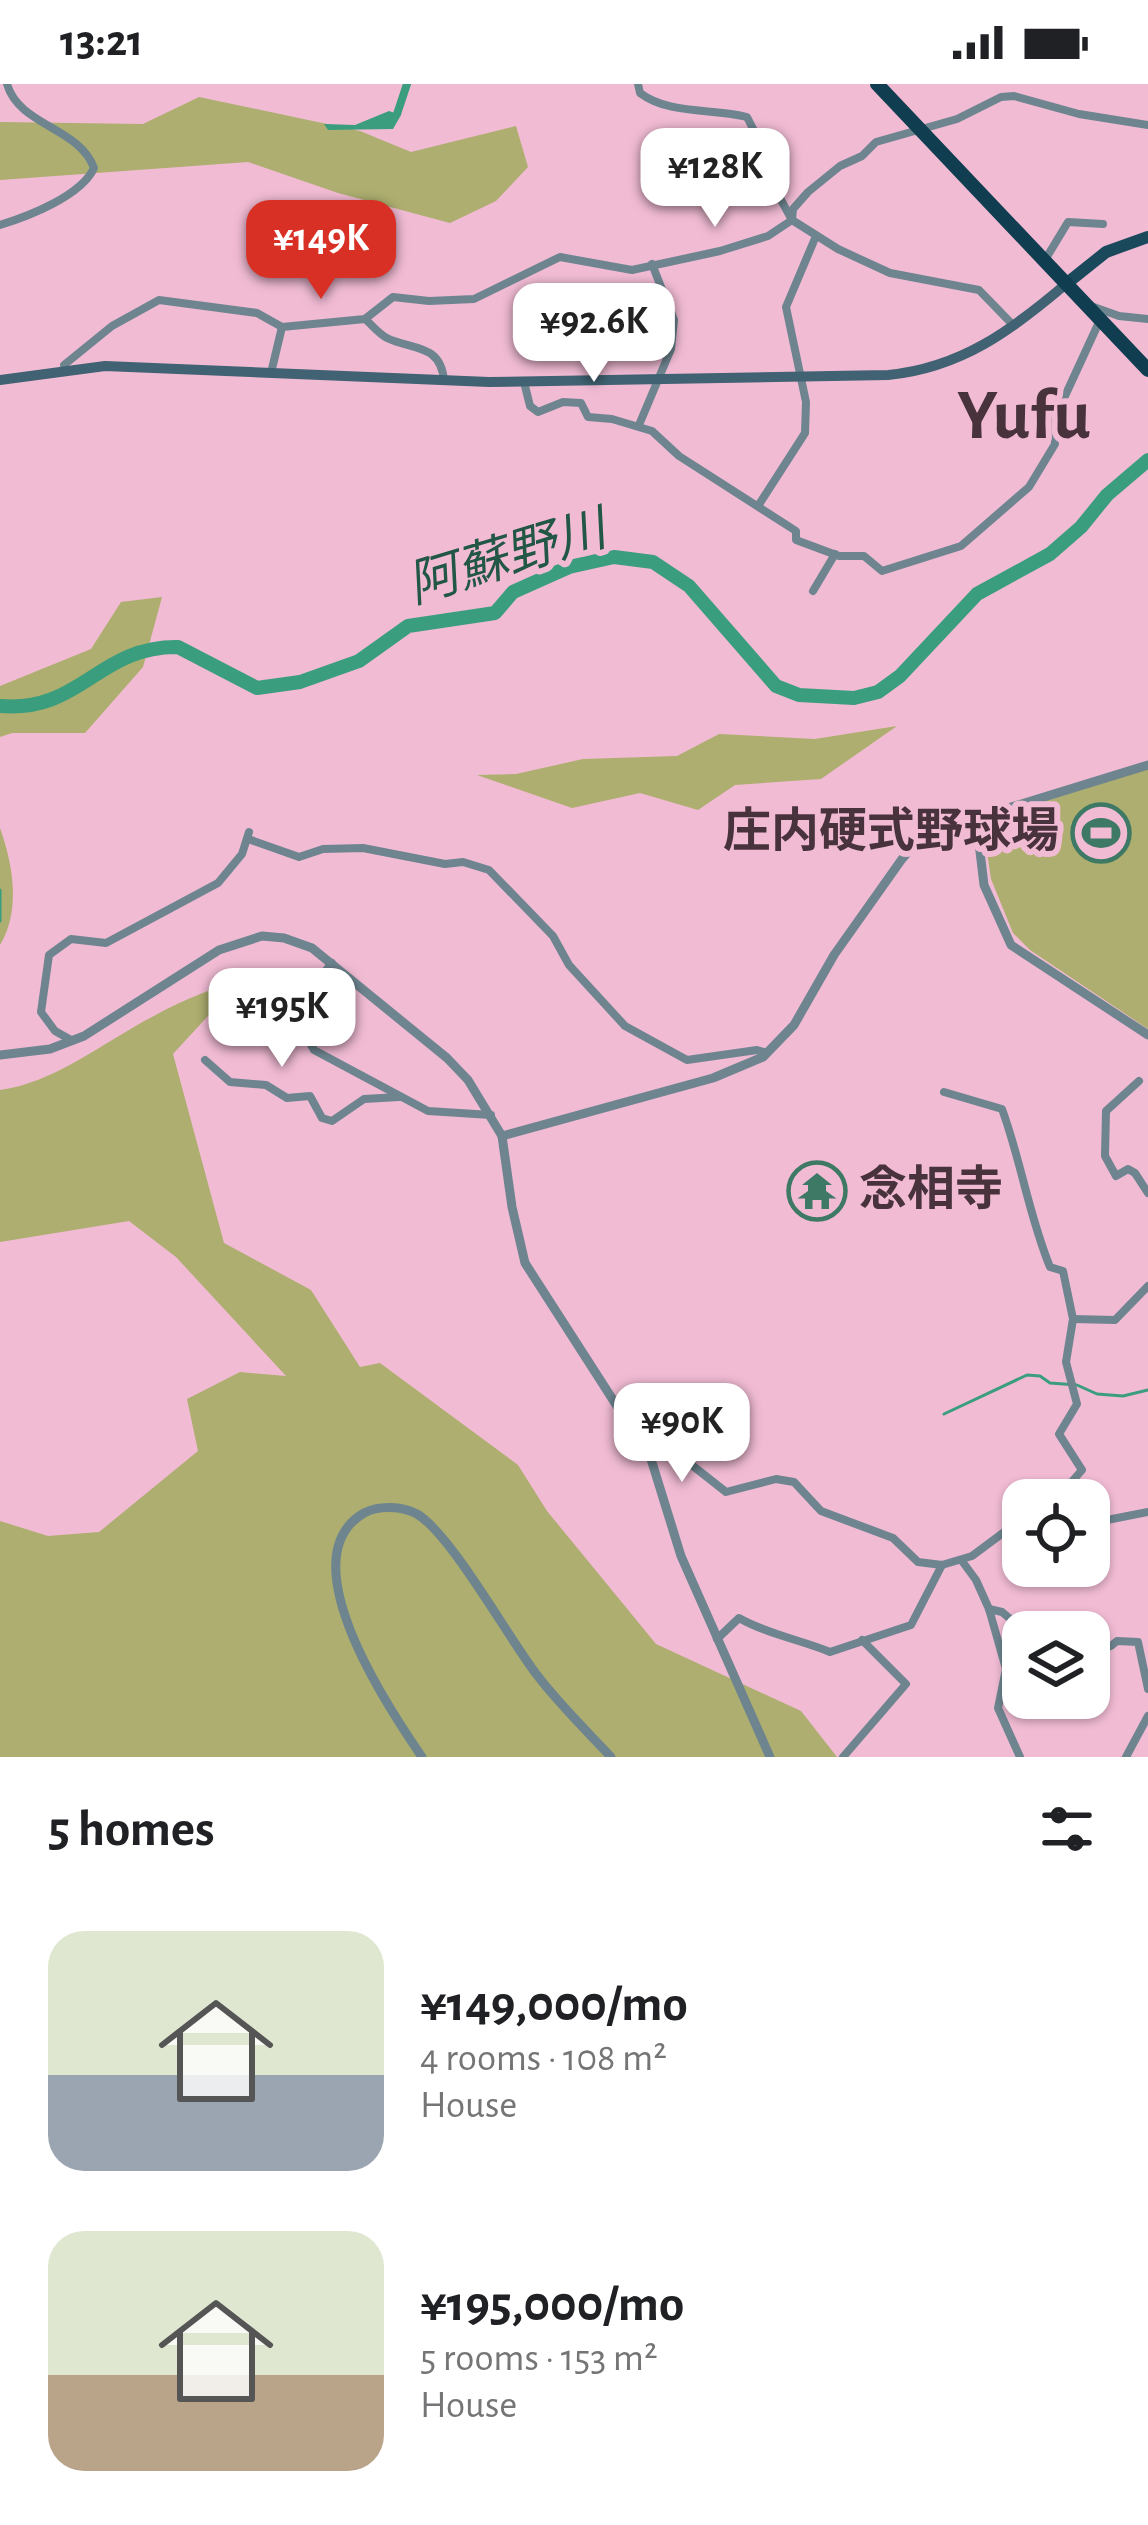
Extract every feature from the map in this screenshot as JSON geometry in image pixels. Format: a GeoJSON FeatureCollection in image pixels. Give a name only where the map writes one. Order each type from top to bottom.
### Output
{"type":"FeatureCollection","features":[{"type":"Feature","properties":{"kind":"highway"},"geometry":{"type":"LineString","coordinates":[[877,84],[1148,370]]}},
{"type":"Feature","properties":{"kind":"main road"},"geometry":{"type":"LineString","coordinates":[[0,380],[105,366],[524,382],[889,375],[934,367],[969,354],[1015,327],[1106,252],[1148,237]]}},
{"type":"Feature","properties":{"kind":"street"},"geometry":{"type":"LineString","coordinates":[[0,225],[59,200],[90,177],[94,168],[82,146],[17,106],[7,84]]}},
{"type":"Feature","properties":{"kind":"street"},"geometry":{"type":"LineString","coordinates":[[638,84],[647,99],[710,114],[747,117],[792,220],[816,236],[890,273],[979,290],[1015,327]]}},
{"type":"Feature","properties":{"kind":"street"},"geometry":{"type":"LineString","coordinates":[[792,220],[793,208],[808,192],[876,142],[957,119],[1001,97],[1148,125]]}},
{"type":"Feature","properties":{"kind":"street"},"geometry":{"type":"LineString","coordinates":[[65,369],[74,355],[112,326],[159,300],[256,314],[282,327],[365,319],[393,297],[429,302],[473,298],[560,257],[616,270],[720,251],[768,236],[792,220]]}},
{"type":"Feature","properties":{"kind":"street"},"geometry":{"type":"LineString","coordinates":[[1044,261],[1068,222],[1103,224]]}},
{"type":"Feature","properties":{"kind":"street"},"geometry":{"type":"LineString","coordinates":[[758,506],[805,433],[808,416],[786,307],[816,236]]}},
{"type":"Feature","properties":{"kind":"street"},"geometry":{"type":"LineString","coordinates":[[639,425],[671,349],[674,320],[652,264]]}},
{"type":"Feature","properties":{"kind":"street"},"geometry":{"type":"LineString","coordinates":[[1083,303],[1119,316],[1148,319]]}},
{"type":"Feature","properties":{"kind":"street"},"geometry":{"type":"LineString","coordinates":[[365,319],[390,340],[422,347],[442,368],[444,381]]}},
{"type":"Feature","properties":{"kind":"street"},"geometry":{"type":"LineString","coordinates":[[524,382],[530,406],[538,412],[574,401],[581,403],[588,417],[639,425],[796,531],[796,541],[835,554],[864,556],[882,572],[950,552],[1029,488],[1054,445],[1053,422],[1100,320]]}},
{"type":"Feature","properties":{"kind":"street"},"geometry":{"type":"LineString","coordinates":[[271,374],[282,327]]}},
{"type":"Feature","properties":{"kind":"street"},"geometry":{"type":"LineString","coordinates":[[813,591],[835,554]]}},
{"type":"Feature","properties":{"kind":"street"},"geometry":{"type":"LineString","coordinates":[[502,1136],[712,1078],[767,1052],[794,1025],[834,956],[915,844],[940,829],[1148,765]]}},
{"type":"Feature","properties":{"kind":"street"},"geometry":{"type":"LineString","coordinates":[[976,818],[984,885],[1011,945],[1148,1035]]}},
{"type":"Feature","properties":{"kind":"street"},"geometry":{"type":"LineString","coordinates":[[71,1040],[55,1031],[40,1012],[49,955],[71,939],[106,943],[218,884],[248,836],[299,857],[323,849],[363,848],[489,870],[554,936],[569,965],[625,1026],[687,1060],[767,1052]]}},
{"type":"Feature","properties":{"kind":"street"},"geometry":{"type":"LineString","coordinates":[[3,1055],[50,1049],[71,1040],[219,950],[262,936],[312,948],[447,1058],[493,1115],[502,1136],[525,1264],[650,1459],[682,1556],[770,1757]]}},
{"type":"Feature","properties":{"kind":"street"},"geometry":{"type":"LineString","coordinates":[[332,962],[306,1006],[304,1035],[314,1050],[428,1111],[493,1115]]}},
{"type":"Feature","properties":{"kind":"street"},"geometry":{"type":"LineString","coordinates":[[205,1060],[230,1082],[266,1085],[287,1098],[310,1096],[322,1118],[332,1121],[364,1099],[401,1097]]}},
{"type":"Feature","properties":{"kind":"street"},"geometry":{"type":"LineString","coordinates":[[1139,1081],[1106,1111],[1105,1156],[1116,1176],[1128,1169],[1148,1193]]}},
{"type":"Feature","properties":{"kind":"street"},"geometry":{"type":"LineString","coordinates":[[944,1091],[1002,1109],[1021,1163],[1036,1235],[1050,1267],[1064,1271],[1073,1319],[1066,1362],[1077,1404],[1059,1433],[1082,1470],[1074,1479]]}},
{"type":"Feature","properties":{"kind":"street"},"geometry":{"type":"LineString","coordinates":[[1073,1319],[1114,1319],[1148,1286]]}},
{"type":"Feature","properties":{"kind":"street"},"geometry":{"type":"LineString","coordinates":[[620,1408],[726,1492],[776,1479],[794,1482],[821,1510],[893,1538],[918,1562],[962,1561],[1002,1533]]}},
{"type":"Feature","properties":{"kind":"street"},"geometry":{"type":"LineString","coordinates":[[422,1757],[365,1669],[340,1587],[340,1541],[347,1527],[368,1510],[400,1507],[420,1515],[446,1544],[538,1678],[610,1757]]}},
{"type":"Feature","properties":{"kind":"street"},"geometry":{"type":"LineString","coordinates":[[1110,1519],[1148,1512]]}},
{"type":"Feature","properties":{"kind":"street"},"geometry":{"type":"LineString","coordinates":[[962,1561],[988,1609],[1006,1669],[998,1708],[1020,1757]]}},
{"type":"Feature","properties":{"kind":"street"},"geometry":{"type":"LineString","coordinates":[[717,1639],[739,1618],[830,1652],[910,1625],[942,1565]]}},
{"type":"Feature","properties":{"kind":"street"},"geometry":{"type":"LineString","coordinates":[[988,1609],[1002,1612]]}},
{"type":"Feature","properties":{"kind":"street"},"geometry":{"type":"LineString","coordinates":[[843,1757],[906,1684],[862,1640]]}},
{"type":"Feature","properties":{"kind":"street"},"geometry":{"type":"LineString","coordinates":[[1110,1646],[1117,1641],[1143,1642],[1148,1689]]}},
{"type":"Feature","properties":{"kind":"street"},"geometry":{"type":"LineString","coordinates":[[1126,1757],[1148,1716]]}},
{"type":"Feature","properties":{"kind":"shaded area"},"geometry":{"type":"Polygon","coordinates":[[[199,97],[360,131],[411,152],[516,126],[528,167],[496,201],[450,223],[338,193],[248,162],[0,180],[0,122],[143,124],[199,97]]]}},
{"type":"Feature","properties":{"kind":"shaded area"},"geometry":{"type":"Polygon","coordinates":[[[389,111],[401,115],[393,129],[328,130],[324,124],[355,125],[389,111]]]}},
{"type":"Feature","properties":{"kind":"shaded area"},"geometry":{"type":"Polygon","coordinates":[[[162,597],[143,667],[85,733],[0,737],[0,686],[91,649],[121,602],[162,597]]]}},
{"type":"Feature","properties":{"kind":"shaded area"},"geometry":{"type":"Polygon","coordinates":[[[897,726],[821,779],[735,785],[698,810],[640,793],[572,808],[477,775],[516,774],[583,759],[677,756],[719,734],[815,739],[897,726]]]}},
{"type":"Feature","properties":{"kind":"shaded area"},"geometry":{"type":"Polygon","coordinates":[[[1148,769],[1148,1029],[1030,950],[1013,933],[991,879],[984,831],[989,818],[1148,769]]]}},
{"type":"Feature","properties":{"kind":"shaded area"},"geometry":{"type":"Polygon","coordinates":[[[0,828],[13,902],[0,945],[0,828]]]}},
{"type":"Feature","properties":{"kind":"shaded area"},"geometry":{"type":"Polygon","coordinates":[[[256,975],[173,1054],[224,1243],[311,1290],[360,1367],[380,1363],[518,1465],[547,1511],[656,1644],[801,1711],[837,1757],[0,1757],[0,1521],[48,1536],[99,1532],[198,1451],[187,1399],[240,1372],[286,1376],[176,1257],[129,1221],[0,1242],[0,1090],[40,1079],[177,1004],[256,975]]]}},
{"type":"Feature","properties":{"kind":"waterway"},"geometry":{"type":"LineString","coordinates":[[397,114],[407,84]]}},
{"type":"Feature","properties":{"kind":"waterway","name":"阿蘇野川"},"geometry":{"type":"LineString","coordinates":[[0,706],[51,700],[128,657],[178,647],[257,688],[300,682],[359,661],[408,626],[495,613],[513,592],[569,567],[614,557],[653,562],[689,586],[776,686],[799,695],[854,698],[878,692],[900,676],[977,594],[1050,554],[1148,460]]}},
{"type":"Feature","properties":{"kind":"waterway"},"geometry":{"type":"LineString","coordinates":[[0,890],[0,921]]}},
{"type":"Feature","properties":{"kind":"waterway"},"geometry":{"type":"LineString","coordinates":[[944,1414],[1027,1375],[1097,1394],[1123,1396],[1148,1390]]}},
{"type":"Feature","properties":{"kind":"place","name":"庄内硬式野球場"},"geometry":{"type":"Point","coordinates":[1101,833]}},
{"type":"Feature","properties":{"kind":"place","name":"念相寺"},"geometry":{"type":"Point","coordinates":[817,1191]}},
{"type":"Feature","properties":{"kind":"district","name":"Yufu"},"geometry":{"type":"Point","coordinates":[1024,416]}}]}
